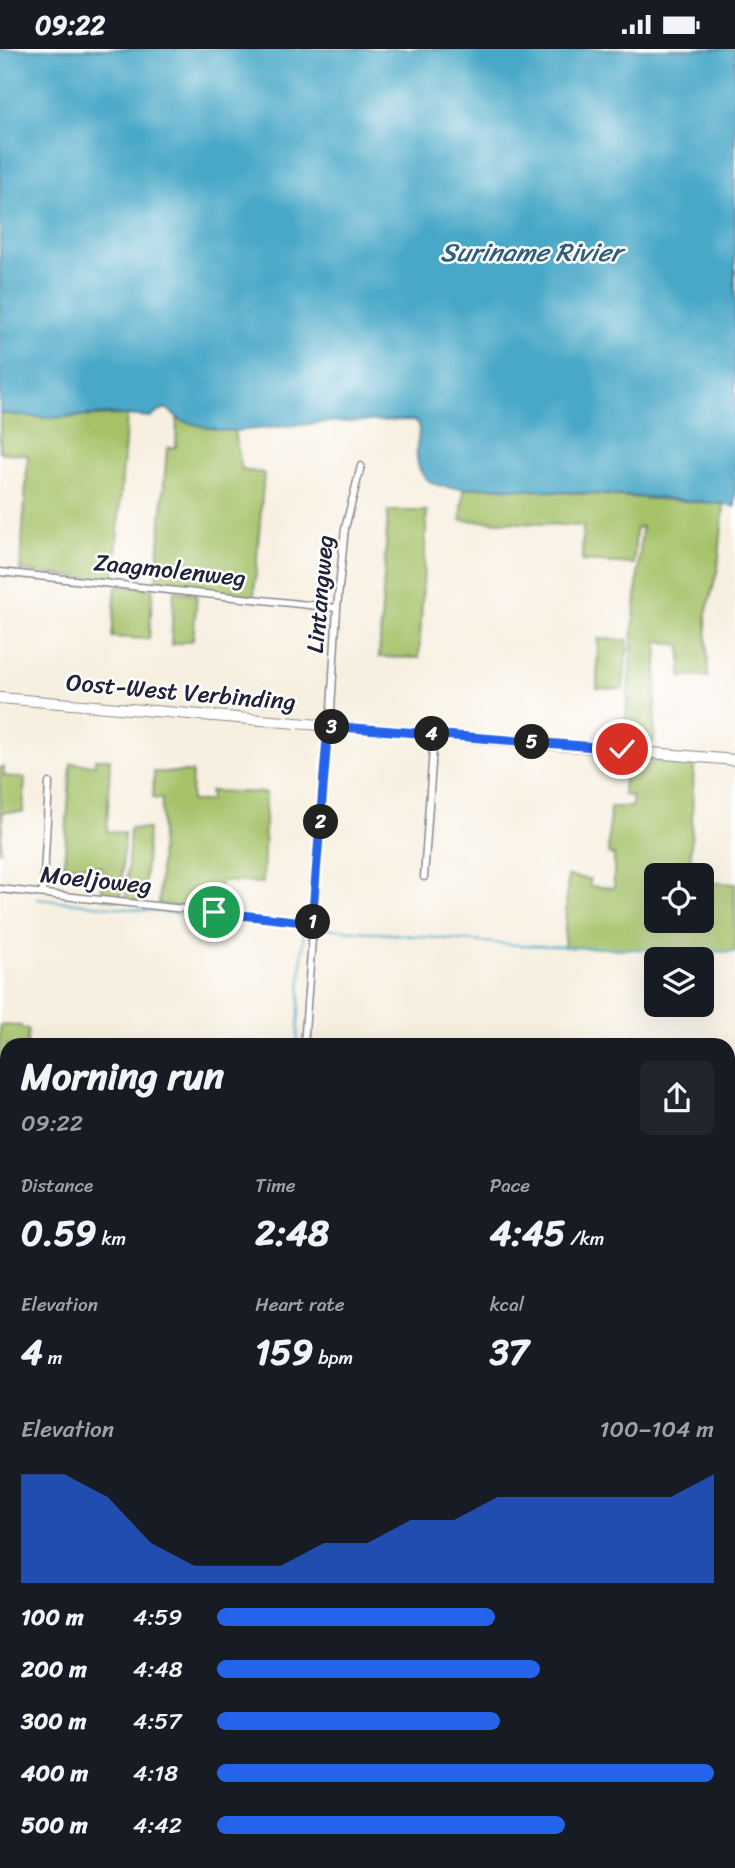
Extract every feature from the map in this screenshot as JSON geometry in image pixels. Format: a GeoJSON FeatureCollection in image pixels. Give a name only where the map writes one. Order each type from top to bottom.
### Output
{"type":"FeatureCollection","features":[{"type":"Feature","properties":{"kind":"main road","name":"Oost-West Verbinding"},"geometry":{"type":"LineString","coordinates":[[0,698],[735,760]]}},
{"type":"Feature","properties":{"kind":"street","name":"Lintangweg"},"geometry":{"type":"LineString","coordinates":[[304,1038],[337,608],[345,528],[361,466]]}},
{"type":"Feature","properties":{"kind":"street","name":"Zaagmolenweg"},"geometry":{"type":"LineString","coordinates":[[0,572],[337,608]]}},
{"type":"Feature","properties":{"kind":"street"},"geometry":{"type":"LineString","coordinates":[[424,877],[434,734]]}},
{"type":"Feature","properties":{"kind":"street"},"geometry":{"type":"LineString","coordinates":[[43,893],[49,783]]}},
{"type":"Feature","properties":{"kind":"street","name":"Moeljoweg"},"geometry":{"type":"LineString","coordinates":[[0,889],[312,923]]}},
{"type":"Feature","properties":{"kind":"green space"},"geometry":{"type":"Polygon","coordinates":[[[0,414],[46,418],[127,415],[114,581],[20,571],[28,455],[0,452],[0,414]]]}},
{"type":"Feature","properties":{"kind":"green space"},"geometry":{"type":"Polygon","coordinates":[[[177,419],[204,427],[234,431],[242,470],[264,473],[254,596],[156,583],[167,448],[176,447],[177,419]]]}},
{"type":"Feature","properties":{"kind":"green space"},"geometry":{"type":"Polygon","coordinates":[[[488,487],[724,504],[718,568],[706,615],[708,677],[681,677],[681,645],[658,641],[654,741],[624,737],[642,527],[636,528],[634,564],[582,561],[583,526],[461,520],[464,489],[488,487]]]}},
{"type":"Feature","properties":{"kind":"green space"},"geometry":{"type":"Polygon","coordinates":[[[388,511],[427,511],[419,658],[379,657],[388,511]]]}},
{"type":"Feature","properties":{"kind":"green space"},"geometry":{"type":"Polygon","coordinates":[[[116,586],[153,589],[149,639],[112,637],[116,586]]]}},
{"type":"Feature","properties":{"kind":"green space"},"geometry":{"type":"Polygon","coordinates":[[[174,591],[197,594],[193,640],[171,645],[174,591]]]}},
{"type":"Feature","properties":{"kind":"green space"},"geometry":{"type":"Polygon","coordinates":[[[598,639],[628,640],[623,689],[597,688],[598,639]]]}},
{"type":"Feature","properties":{"kind":"green space"},"geometry":{"type":"Polygon","coordinates":[[[625,758],[694,763],[690,863],[644,863],[644,933],[714,933],[714,883],[735,884],[735,952],[714,951],[714,947],[644,947],[644,949],[564,947],[568,876],[590,879],[590,886],[614,888],[614,855],[608,854],[610,807],[632,807],[632,796],[623,795],[625,758]]]}},
{"type":"Feature","properties":{"kind":"green space"},"geometry":{"type":"Polygon","coordinates":[[[95,759],[110,759],[107,831],[124,833],[121,900],[102,898],[102,867],[64,865],[71,763],[95,765],[95,759]]]}},
{"type":"Feature","properties":{"kind":"green space"},"geometry":{"type":"Polygon","coordinates":[[[0,767],[4,767],[4,776],[25,778],[23,812],[3,812],[0,852],[0,767]]]}},
{"type":"Feature","properties":{"kind":"green space"},"geometry":{"type":"Polygon","coordinates":[[[154,772],[192,772],[191,801],[210,801],[210,791],[266,793],[263,883],[220,881],[218,911],[159,904],[162,799],[153,798],[154,772]]]}},
{"type":"Feature","properties":{"kind":"green space"},"geometry":{"type":"Polygon","coordinates":[[[130,828],[148,829],[144,902],[126,900],[130,828]]]}},
{"type":"Feature","properties":{"kind":"green space"},"geometry":{"type":"Polygon","coordinates":[[[0,1025],[28,1029],[27,1038],[0,1038],[0,1025]]]}},
{"type":"Feature","properties":{"kind":"water","name":"Suriname Rivier"},"geometry":{"type":"Polygon","coordinates":[[[0,49],[735,49],[735,507],[669,499],[488,487],[444,487],[434,484],[420,470],[417,454],[419,425],[410,420],[331,422],[234,431],[182,421],[166,408],[151,417],[110,414],[46,418],[0,413],[0,49]]]}},
{"type":"Feature","properties":{"kind":"waterway"},"geometry":{"type":"LineString","coordinates":[[37,899],[211,917]]}},
{"type":"Feature","properties":{"kind":"waterway"},"geometry":{"type":"LineString","coordinates":[[218,917],[304,926],[297,1038]]}},
{"type":"Feature","properties":{"kind":"waterway"},"geometry":{"type":"LineString","coordinates":[[311,1038],[317,937],[321,928],[518,945],[735,952]]}},
{"type":"Feature","properties":{"kind":"route"},"geometry":{"type":"LineString","coordinates":[[214,912],[312,923],[316,900],[328,726],[622,749]]}}]}
